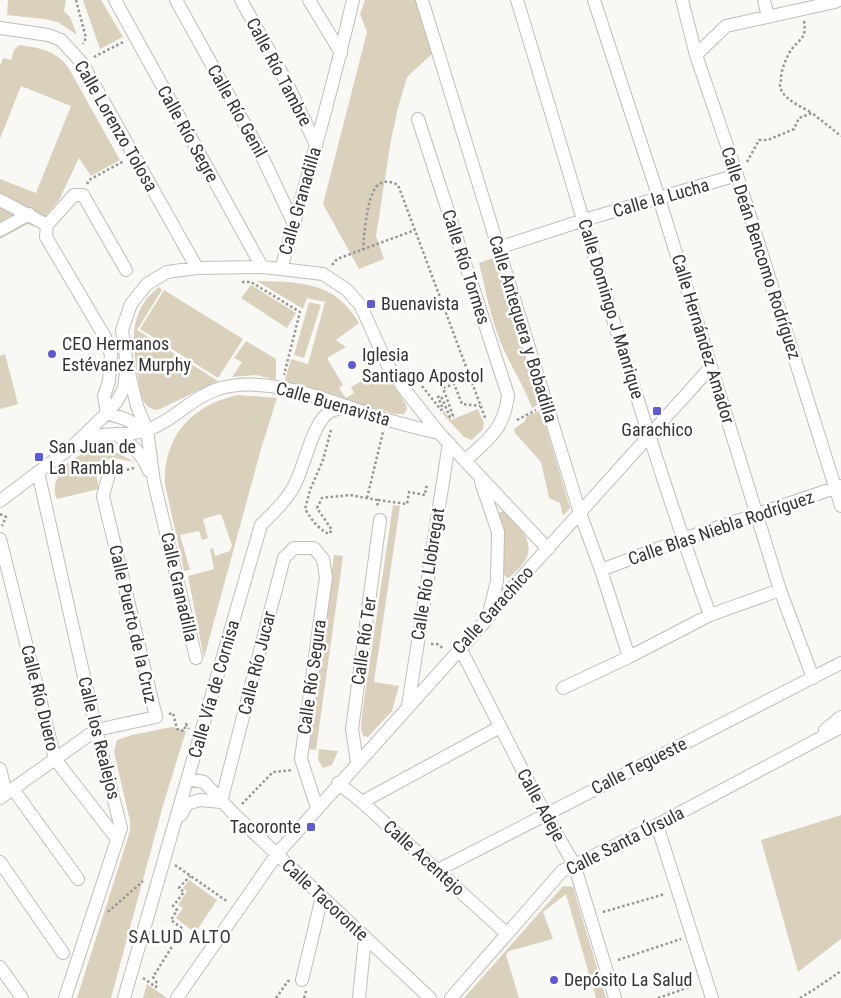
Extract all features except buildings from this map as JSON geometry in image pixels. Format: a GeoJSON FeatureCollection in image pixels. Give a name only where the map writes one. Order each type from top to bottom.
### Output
{"type":"FeatureCollection","features":[{"type":"Feature","properties":{"kind":"street","name":"Calle Río Segre"},"geometry":{"type":"LineString","coordinates":[[115,0],[262,267]]}},
{"type":"Feature","properties":{"kind":"street","name":"Calle Río Genil"},"geometry":{"type":"LineString","coordinates":[[176,0],[259,150],[294,224]]}},
{"type":"Feature","properties":{"kind":"street","name":"Calle Río Tambre"},"geometry":{"type":"LineString","coordinates":[[241,0],[286,81],[316,145]]}},
{"type":"Feature","properties":{"kind":"street"},"geometry":{"type":"LineString","coordinates":[[309,0],[341,54]]}},
{"type":"Feature","properties":{"kind":"street","name":"Calle Granadilla"},"geometry":{"type":"LineString","coordinates":[[196,658],[154,482],[147,430],[138,406],[127,365],[122,330],[131,304],[147,284],[167,272],[197,268],[262,267],[281,269],[341,54],[353,0]]}},
{"type":"Feature","properties":{"kind":"street","name":"Calle Antequera y Bobadilla"},"geometry":{"type":"LineString","coordinates":[[422,0],[580,513],[601,570],[629,657]]}},
{"type":"Feature","properties":{"kind":"street","name":"Calle Domingo J Manrique"},"geometry":{"type":"LineString","coordinates":[[517,0],[649,435],[710,615]]}},
{"type":"Feature","properties":{"kind":"street","name":"Calle Hernández Amador"},"geometry":{"type":"LineString","coordinates":[[594,0],[659,198],[780,590],[812,678]]}},
{"type":"Feature","properties":{"kind":"street","name":"Calle Deán Bencomo Rodríguez"},"geometry":{"type":"LineString","coordinates":[[682,0],[696,55],[839,486],[841,506]]}},
{"type":"Feature","properties":{"kind":"street"},"geometry":{"type":"LineString","coordinates":[[764,0],[768,17]]}},
{"type":"Feature","properties":{"kind":"street"},"geometry":{"type":"LineString","coordinates":[[696,55],[726,26],[838,0]]}},
{"type":"Feature","properties":{"kind":"street","name":"Calle Lorenzo Tolosa"},"geometry":{"type":"LineString","coordinates":[[0,28],[48,35],[61,40],[80,61],[197,268]]}},
{"type":"Feature","properties":{"kind":"street","name":"Calle Río Tormes"},"geometry":{"type":"LineString","coordinates":[[418,119],[508,395],[506,411],[494,433],[465,460]]}},
{"type":"Feature","properties":{"kind":"street","name":"Calle la Lucha"},"geometry":{"type":"LineString","coordinates":[[498,248],[736,172]]}},
{"type":"Feature","properties":{"kind":"street"},"geometry":{"type":"LineString","coordinates":[[107,413],[104,396],[110,381],[111,356],[104,337],[46,237],[47,225],[74,195],[83,195],[126,270]]}},
{"type":"Feature","properties":{"kind":"street"},"geometry":{"type":"LineString","coordinates":[[0,200],[47,225]]}},
{"type":"Feature","properties":{"kind":"street"},"geometry":{"type":"LineString","coordinates":[[0,230],[29,214]]}},
{"type":"Feature","properties":{"kind":"street"},"geometry":{"type":"LineString","coordinates":[[281,269],[323,274],[347,290],[361,306],[387,364],[404,390],[448,443],[548,549]]}},
{"type":"Feature","properties":{"kind":"street"},"geometry":{"type":"LineString","coordinates":[[0,501],[74,444],[107,413],[124,388],[127,365]]}},
{"type":"Feature","properties":{"kind":"street","name":"Calle Garachico"},"geometry":{"type":"LineString","coordinates":[[177,998],[276,854],[711,367]]}},
{"type":"Feature","properties":{"kind":"street","name":"Calle Buenavista"},"geometry":{"type":"LineString","coordinates":[[74,444],[93,436],[136,434],[161,425],[189,403],[215,390],[236,384],[257,384],[315,396],[386,419],[439,433]]}},
{"type":"Feature","properties":{"kind":"street"},"geometry":{"type":"LineString","coordinates":[[125,419],[138,406]]}},
{"type":"Feature","properties":{"kind":"street","name":"Calle Vía de Cornisa"},"geometry":{"type":"LineString","coordinates":[[124,998],[262,525],[294,487],[304,464],[312,437],[330,411],[346,406]]}},
{"type":"Feature","properties":{"kind":"street"},"geometry":{"type":"LineString","coordinates":[[107,413],[125,419],[147,430]]}},
{"type":"Feature","properties":{"kind":"street"},"geometry":{"type":"LineString","coordinates":[[116,434],[134,446],[144,460],[154,482]]}},
{"type":"Feature","properties":{"kind":"street","name":"Calle Río Llobregat"},"geometry":{"type":"LineString","coordinates":[[408,706],[448,443]]}},
{"type":"Feature","properties":{"kind":"street","name":"Calle los Realejos"},"geometry":{"type":"LineString","coordinates":[[38,472],[96,730],[121,828],[65,998]]}},
{"type":"Feature","properties":{"kind":"street","name":"Calle Puerto de la Cruz"},"geometry":{"type":"LineString","coordinates":[[6,793],[96,730],[156,717],[103,496],[109,474]]}},
{"type":"Feature","properties":{"kind":"street"},"geometry":{"type":"LineString","coordinates":[[478,475],[498,532],[498,569],[488,618]]}},
{"type":"Feature","properties":{"kind":"street","name":"Calle Blas Niebla Rodríguez"},"geometry":{"type":"LineString","coordinates":[[601,570],[683,539],[839,486]]}},
{"type":"Feature","properties":{"kind":"street"},"geometry":{"type":"LineString","coordinates":[[492,514],[498,506],[505,505]]}},
{"type":"Feature","properties":{"kind":"street","name":"Calle Río Ter"},"geometry":{"type":"LineString","coordinates":[[357,762],[352,729],[380,520]]}},
{"type":"Feature","properties":{"kind":"street","name":"Calle Río Duero"},"geometry":{"type":"LineString","coordinates":[[0,539],[55,759],[117,840]]}},
{"type":"Feature","properties":{"kind":"street","name":"Calle Río Jucar"},"geometry":{"type":"LineString","coordinates":[[221,802],[284,558],[294,548],[314,548]]}},
{"type":"Feature","properties":{"kind":"street","name":"Calle Río Segura"},"geometry":{"type":"LineString","coordinates":[[314,548],[323,558],[326,577],[301,759],[317,808]]}},
{"type":"Feature","properties":{"kind":"street"},"geometry":{"type":"LineString","coordinates":[[498,569],[505,582],[512,588]]}},
{"type":"Feature","properties":{"kind":"street"},"geometry":{"type":"LineString","coordinates":[[563,688],[629,657],[710,615],[780,590]]}},
{"type":"Feature","properties":{"kind":"street","name":"Calle Adeje"},"geometry":{"type":"LineString","coordinates":[[456,652],[500,727],[545,814],[574,864],[615,998]]}},
{"type":"Feature","properties":{"kind":"street","name":"Calle Tegueste"},"geometry":{"type":"LineString","coordinates":[[438,870],[841,663]]}},
{"type":"Feature","properties":{"kind":"street","name":"Calle Santa Úrsula"},"geometry":{"type":"LineString","coordinates":[[808,745],[841,716]]}},
{"type":"Feature","properties":{"kind":"street"},"geometry":{"type":"LineString","coordinates":[[362,802],[500,727]]}},
{"type":"Feature","properties":{"kind":"street","name":"Calle Santa Úrsula"},"geometry":{"type":"LineString","coordinates":[[451,998],[562,871],[657,825],[841,727]]}},
{"type":"Feature","properties":{"kind":"street"},"geometry":{"type":"LineString","coordinates":[[0,769],[6,793],[78,879]]}},
{"type":"Feature","properties":{"kind":"street","name":"Calle Tacoronte"},"geometry":{"type":"LineString","coordinates":[[188,779],[204,782],[221,802],[430,998]]}},
{"type":"Feature","properties":{"kind":"street","name":"Calle Acentejo"},"geometry":{"type":"LineString","coordinates":[[338,783],[362,802],[507,934]]}},
{"type":"Feature","properties":{"kind":"street"},"geometry":{"type":"LineString","coordinates":[[174,829],[187,804],[200,800],[221,802]]}},
{"type":"Feature","properties":{"kind":"street"},"geometry":{"type":"LineString","coordinates":[[657,825],[712,998]]}},
{"type":"Feature","properties":{"kind":"street"},"geometry":{"type":"LineString","coordinates":[[0,862],[63,953]]}},
{"type":"Feature","properties":{"kind":"street"},"geometry":{"type":"LineString","coordinates":[[302,980],[322,897]]}},
{"type":"Feature","properties":{"kind":"street"},"geometry":{"type":"LineString","coordinates":[[359,998],[365,938]]}},
{"type":"Feature","properties":{"kind":"street"},"geometry":{"type":"LineString","coordinates":[[0,968],[22,998]]}},
{"type":"Feature","properties":{"kind":"path"},"geometry":{"type":"LineString","coordinates":[[76,0],[86,38],[80,61]]}},
{"type":"Feature","properties":{"kind":"path"},"geometry":{"type":"LineString","coordinates":[[803,9],[806,30],[802,39],[791,50],[786,59],[780,74],[780,85],[782,91],[793,102],[812,113],[841,136]]}},
{"type":"Feature","properties":{"kind":"path"},"geometry":{"type":"LineString","coordinates":[[80,61],[135,36]]}},
{"type":"Feature","properties":{"kind":"path"},"geometry":{"type":"LineString","coordinates":[[736,172],[747,162],[759,140],[768,140],[794,129],[800,118],[812,113]]}},
{"type":"Feature","properties":{"kind":"path"},"geometry":{"type":"LineString","coordinates":[[83,195],[89,180],[134,156]]}},
{"type":"Feature","properties":{"kind":"path"},"geometry":{"type":"LineString","coordinates":[[363,250],[368,208],[376,187],[384,182],[398,185],[480,406],[494,433],[547,405]]}},
{"type":"Feature","properties":{"kind":"path"},"geometry":{"type":"LineString","coordinates":[[323,274],[337,259],[415,230]]}},
{"type":"Feature","properties":{"kind":"path"},"geometry":{"type":"LineString","coordinates":[[236,282],[251,282],[300,312],[280,389]]}},
{"type":"Feature","properties":{"kind":"path"},"geometry":{"type":"LineString","coordinates":[[404,390],[418,381],[441,410],[443,409],[438,397],[441,396],[450,417],[453,416],[443,388],[454,384],[462,404],[480,406]]}},
{"type":"Feature","properties":{"kind":"path"},"geometry":{"type":"LineString","coordinates":[[326,417],[331,427],[331,434],[305,509],[321,530],[329,534],[332,530],[318,508],[322,498],[350,495],[407,504],[410,492],[425,495],[426,487],[442,487]]}},
{"type":"Feature","properties":{"kind":"path"},"geometry":{"type":"LineString","coordinates":[[367,498],[386,419]]}},
{"type":"Feature","properties":{"kind":"path"},"geometry":{"type":"LineString","coordinates":[[109,474],[135,468],[144,460]]}},
{"type":"Feature","properties":{"kind":"path"},"geometry":{"type":"LineString","coordinates":[[377,500],[380,520]]}},
{"type":"Feature","properties":{"kind":"path"},"geometry":{"type":"LineString","coordinates":[[0,514],[6,517],[0,531]]}},
{"type":"Feature","properties":{"kind":"path"},"geometry":{"type":"LineString","coordinates":[[418,643],[438,644],[456,652]]}},
{"type":"Feature","properties":{"kind":"path"},"geometry":{"type":"LineString","coordinates":[[156,717],[172,713],[177,729],[184,731],[186,724],[198,745]]}},
{"type":"Feature","properties":{"kind":"path"},"geometry":{"type":"LineString","coordinates":[[234,814],[273,772],[285,772],[304,768]]}},
{"type":"Feature","properties":{"kind":"path"},"geometry":{"type":"LineString","coordinates":[[88,930],[164,861],[190,876],[232,905]]}},
{"type":"Feature","properties":{"kind":"path"},"geometry":{"type":"LineString","coordinates":[[132,970],[156,987],[157,983],[153,977],[183,930],[171,920],[177,910],[173,906],[184,892],[179,888],[190,876]]}},
{"type":"Feature","properties":{"kind":"path"},"geometry":{"type":"LineString","coordinates":[[590,916],[678,890]]}},
{"type":"Feature","properties":{"kind":"path"},"geometry":{"type":"LineString","coordinates":[[605,964],[692,935]]}},
{"type":"Feature","properties":{"kind":"path"},"geometry":{"type":"LineString","coordinates":[[800,998],[841,971]]}},
{"type":"Feature","properties":{"kind":"path"},"geometry":{"type":"LineString","coordinates":[[276,998],[288,981],[302,980]]}},
{"type":"Feature","properties":{"kind":"path"},"geometry":{"type":"LineString","coordinates":[[658,998],[707,982]]}},
{"type":"Feature","properties":{"kind":"shaded area"},"geometry":{"type":"Polygon","coordinates":[[[8,0],[66,0],[64,11],[70,17],[77,35],[58,22],[7,15],[8,0]]]}},
{"type":"Feature","properties":{"kind":"shaded area"},"geometry":{"type":"Polygon","coordinates":[[[83,0],[101,0],[123,37],[100,49],[83,0]]]}},
{"type":"Feature","properties":{"kind":"shaded area"},"geometry":{"type":"Polygon","coordinates":[[[365,0],[417,0],[433,53],[407,77],[398,108],[376,236],[384,259],[359,269],[323,204],[367,32],[360,14],[365,0]]]}},
{"type":"Feature","properties":{"kind":"shaded area"},"geometry":{"type":"Polygon","coordinates":[[[19,45],[52,53],[63,61],[120,160],[91,176],[79,158],[59,200],[36,227],[28,224],[0,239],[0,179],[36,193],[71,106],[21,86],[0,139],[0,66],[3,58],[11,60],[14,50],[19,45]]]}},
{"type":"Feature","properties":{"kind":"shaded area"},"geometry":{"type":"Polygon","coordinates":[[[498,256],[539,404],[532,408],[499,338],[479,263],[498,256]]]}},
{"type":"Feature","properties":{"kind":"shaded area"},"geometry":{"type":"Polygon","coordinates":[[[257,281],[302,284],[315,287],[339,299],[359,323],[336,340],[346,347],[327,358],[343,385],[339,388],[346,398],[354,393],[351,387],[384,369],[406,405],[407,409],[404,414],[395,414],[284,383],[291,359],[308,364],[325,302],[307,298],[303,309],[257,281]]]}},
{"type":"Feature","properties":{"kind":"shaded area"},"geometry":{"type":"Polygon","coordinates":[[[251,285],[296,313],[287,328],[241,298],[251,285]]]}},
{"type":"Feature","properties":{"kind":"shaded area"},"geometry":{"type":"Polygon","coordinates":[[[159,287],[162,290],[137,330],[218,381],[158,410],[147,406],[141,396],[134,352],[134,337],[135,324],[140,310],[147,298],[159,287]]]}},
{"type":"Feature","properties":{"kind":"shaded area"},"geometry":{"type":"Polygon","coordinates":[[[164,290],[243,339],[218,378],[140,329],[164,290]]]}},
{"type":"Feature","properties":{"kind":"shaded area"},"geometry":{"type":"Polygon","coordinates":[[[309,302],[321,305],[304,358],[294,355],[309,302]]]}},
{"type":"Feature","properties":{"kind":"shaded area"},"geometry":{"type":"Polygon","coordinates":[[[246,341],[276,359],[276,380],[256,375],[232,377],[242,362],[234,358],[246,341]]]}},
{"type":"Feature","properties":{"kind":"shaded area"},"geometry":{"type":"Polygon","coordinates":[[[5,354],[18,404],[0,409],[0,356],[5,354]]]}},
{"type":"Feature","properties":{"kind":"shaded area"},"geometry":{"type":"Polygon","coordinates":[[[238,395],[277,398],[261,449],[204,658],[188,576],[214,569],[210,549],[213,548],[215,556],[230,551],[232,545],[221,514],[203,519],[208,538],[202,540],[199,531],[180,535],[190,570],[184,571],[165,484],[166,467],[169,451],[175,437],[194,415],[207,406],[238,395]]]}},
{"type":"Feature","properties":{"kind":"shaded area"},"geometry":{"type":"Polygon","coordinates":[[[478,409],[484,423],[483,429],[472,440],[464,437],[442,413],[444,411],[451,420],[478,409]]]}},
{"type":"Feature","properties":{"kind":"shaded area"},"geometry":{"type":"Polygon","coordinates":[[[541,410],[570,508],[563,516],[560,503],[549,498],[541,462],[515,433],[514,429],[525,421],[527,416],[541,410]]]}},
{"type":"Feature","properties":{"kind":"shaded area"},"geometry":{"type":"Polygon","coordinates":[[[102,448],[120,454],[134,462],[114,458],[94,463],[99,489],[57,499],[55,484],[60,472],[75,458],[102,448]]]}},
{"type":"Feature","properties":{"kind":"shaded area"},"geometry":{"type":"Polygon","coordinates":[[[393,505],[400,506],[374,682],[399,686],[392,711],[368,737],[363,736],[361,729],[362,714],[393,505]]]}},
{"type":"Feature","properties":{"kind":"shaded area"},"geometry":{"type":"Polygon","coordinates":[[[504,511],[523,531],[529,550],[526,560],[509,578],[503,573],[498,516],[500,512],[504,511]]]}},
{"type":"Feature","properties":{"kind":"shaded area"},"geometry":{"type":"Polygon","coordinates":[[[334,555],[343,556],[316,750],[308,749],[334,555]]]}},
{"type":"Feature","properties":{"kind":"shaded area"},"geometry":{"type":"Polygon","coordinates":[[[172,727],[186,731],[164,802],[111,998],[77,998],[130,831],[130,821],[114,752],[117,740],[172,727]]]}},
{"type":"Feature","properties":{"kind":"shaded area"},"geometry":{"type":"Polygon","coordinates":[[[319,749],[338,751],[332,765],[323,768],[318,760],[319,749]]]}},
{"type":"Feature","properties":{"kind":"shaded area"},"geometry":{"type":"Polygon","coordinates":[[[841,815],[841,939],[798,972],[761,840],[841,815]]]}},
{"type":"Feature","properties":{"kind":"shaded area"},"geometry":{"type":"Polygon","coordinates":[[[189,880],[217,900],[195,933],[176,918],[183,908],[178,905],[187,891],[183,888],[189,880]]]}},
{"type":"Feature","properties":{"kind":"shaded area"},"geometry":{"type":"Polygon","coordinates":[[[563,886],[573,887],[606,998],[596,998],[566,894],[543,912],[553,939],[509,951],[506,955],[519,998],[464,998],[563,886]]]}},
{"type":"Feature","properties":{"kind":"shaded area"},"geometry":{"type":"Polygon","coordinates":[[[147,984],[167,998],[143,998],[147,984]]]}},
{"type":"Feature","properties":{"kind":"place","name":"Buenavista"},"geometry":{"type":"Point","coordinates":[371,304]}},
{"type":"Feature","properties":{"kind":"place","name":"CEO Hermanos Estévanez Murphy"},"geometry":{"type":"Point","coordinates":[52,354]}},
{"type":"Feature","properties":{"kind":"place","name":"Iglesia Santiago Apostol"},"geometry":{"type":"Point","coordinates":[352,365]}},
{"type":"Feature","properties":{"kind":"place","name":"Garachico"},"geometry":{"type":"Point","coordinates":[657,411]}},
{"type":"Feature","properties":{"kind":"place","name":"San Juan de La Rambla"},"geometry":{"type":"Point","coordinates":[39,457]}},
{"type":"Feature","properties":{"kind":"place","name":"Tacoronte"},"geometry":{"type":"Point","coordinates":[311,827]}},
{"type":"Feature","properties":{"kind":"place","name":"Depósito La Salud"},"geometry":{"type":"Point","coordinates":[554,980]}},
{"type":"Feature","properties":{"kind":"district","name":"SALUD ALTO"},"geometry":{"type":"Point","coordinates":[180,936]}}]}
